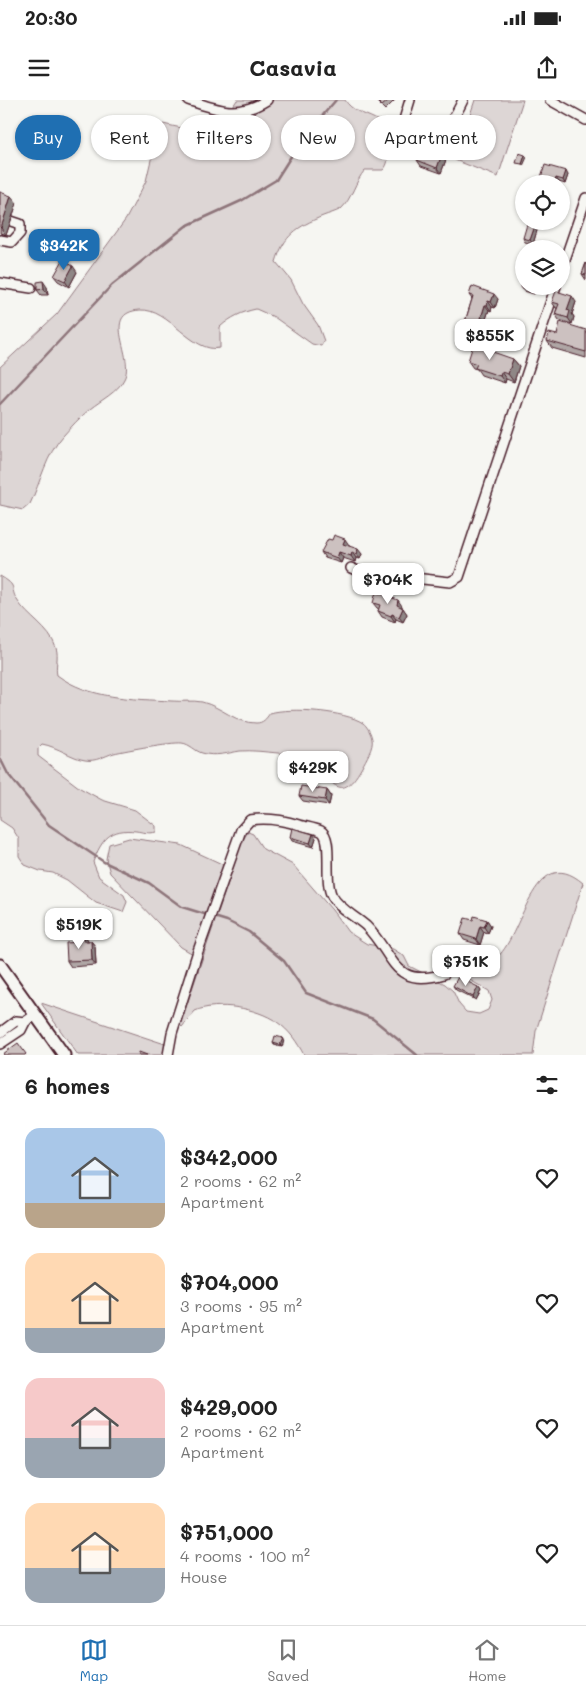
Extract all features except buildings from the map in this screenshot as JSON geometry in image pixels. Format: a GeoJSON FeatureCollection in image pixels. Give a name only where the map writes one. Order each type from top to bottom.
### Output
{"type":"FeatureCollection","features":[{"type":"Feature","properties":{"kind":"main road"},"geometry":{"type":"LineString","coordinates":[[0,965],[64,1055]]}},
{"type":"Feature","properties":{"kind":"street"},"geometry":{"type":"LineString","coordinates":[[188,100],[219,110],[235,112],[249,109],[266,100]]}},
{"type":"Feature","properties":{"kind":"street"},"geometry":{"type":"LineString","coordinates":[[410,100],[403,123],[410,131],[426,139],[435,137],[447,127],[463,100]]}},
{"type":"Feature","properties":{"kind":"street"},"geometry":{"type":"LineString","coordinates":[[550,100],[586,120]]}},
{"type":"Feature","properties":{"kind":"street"},"geometry":{"type":"LineString","coordinates":[[570,245],[586,198]]}},
{"type":"Feature","properties":{"kind":"street"},"geometry":{"type":"LineString","coordinates":[[0,240],[12,242],[20,233],[20,224],[11,221]]}},
{"type":"Feature","properties":{"kind":"street"},"geometry":{"type":"LineString","coordinates":[[0,283],[32,288]]}},
{"type":"Feature","properties":{"kind":"street"},"geometry":{"type":"LineString","coordinates":[[351,568],[367,574],[396,573],[414,578],[450,582],[459,577],[553,295]]}},
{"type":"Feature","properties":{"kind":"street"},"geometry":{"type":"LineString","coordinates":[[168,1055],[172,1033],[201,943],[241,830],[250,820],[279,819],[322,832],[327,838],[328,883],[334,900],[366,927],[391,960],[402,971],[412,977],[424,980],[444,974],[449,966]]}},
{"type":"Feature","properties":{"kind":"street"},"geometry":{"type":"LineString","coordinates":[[0,1044],[21,1030],[25,1022],[35,1015]]}},
{"type":"Feature","properties":{"kind":"street"},"geometry":{"type":"LineString","coordinates":[[0,1033],[16,1022],[25,1022]]}},
{"type":"Feature","properties":{"kind":"shaded area"},"geometry":{"type":"Polygon","coordinates":[[[237,100],[345,100],[358,112],[366,115],[365,160],[388,160],[383,170],[365,170],[341,209],[299,228],[288,238],[279,253],[276,262],[291,280],[303,304],[318,325],[324,341],[321,346],[312,344],[274,317],[256,309],[237,315],[224,323],[220,327],[220,348],[210,348],[190,338],[161,316],[151,311],[140,310],[128,313],[122,319],[120,327],[126,359],[126,370],[121,384],[114,392],[83,415],[57,443],[30,504],[23,510],[0,505],[0,367],[57,314],[126,219],[146,181],[151,160],[168,160],[168,125],[178,127],[178,160],[271,160],[271,115],[227,115],[237,100]]]}},
{"type":"Feature","properties":{"kind":"shaded area"},"geometry":{"type":"Polygon","coordinates":[[[475,100],[523,100],[498,177],[455,160],[496,160],[496,115],[470,115],[475,100]]]}},
{"type":"Feature","properties":{"kind":"shaded area"},"geometry":{"type":"Polygon","coordinates":[[[0,576],[12,585],[17,600],[26,612],[49,634],[57,651],[57,675],[70,683],[83,689],[112,696],[202,702],[216,707],[235,718],[256,723],[266,719],[270,713],[279,711],[303,710],[331,713],[363,723],[369,730],[372,742],[371,749],[354,780],[346,786],[340,787],[328,779],[307,759],[292,754],[240,751],[212,755],[199,752],[182,743],[176,743],[148,746],[89,760],[80,759],[54,747],[42,744],[38,748],[38,756],[80,788],[102,800],[135,810],[156,826],[156,832],[120,831],[113,833],[104,841],[93,862],[99,877],[124,895],[127,902],[123,912],[96,903],[67,880],[53,873],[40,871],[25,865],[19,856],[19,839],[12,828],[0,820],[0,576]]]}},
{"type":"Feature","properties":{"kind":"shaded area"},"geometry":{"type":"Polygon","coordinates":[[[248,832],[253,834],[263,849],[293,865],[332,910],[348,932],[367,944],[393,949],[404,956],[409,966],[445,984],[453,991],[459,1004],[466,1012],[479,1014],[488,1010],[492,1000],[489,991],[468,979],[463,973],[466,964],[488,962],[495,959],[505,948],[530,897],[540,883],[552,874],[566,873],[583,883],[536,1031],[533,1055],[304,1055],[293,1037],[277,1022],[259,1013],[226,1006],[204,1008],[195,1011],[182,1027],[180,1025],[242,841],[248,832]]]}},
{"type":"Feature","properties":{"kind":"shaded area"},"geometry":{"type":"Polygon","coordinates":[[[129,838],[181,845],[224,865],[193,954],[181,947],[110,873],[106,859],[109,844],[129,838]]]}},
{"type":"Feature","properties":{"kind":"shaded area"},"geometry":{"type":"Polygon","coordinates":[[[41,1003],[168,1045],[165,1055],[78,1055],[41,1003]]]}},
{"type":"Feature","properties":{"kind":"waterway"},"geometry":{"type":"LineString","coordinates":[[0,404],[112,285],[186,226],[241,201],[276,180],[302,139],[336,100]]}},
{"type":"Feature","properties":{"kind":"waterway"},"geometry":{"type":"LineString","coordinates":[[0,758],[8,774],[49,825],[104,862],[149,883],[182,907],[227,921],[249,932],[284,961],[306,993],[373,1019],[417,1055]]}}]}
